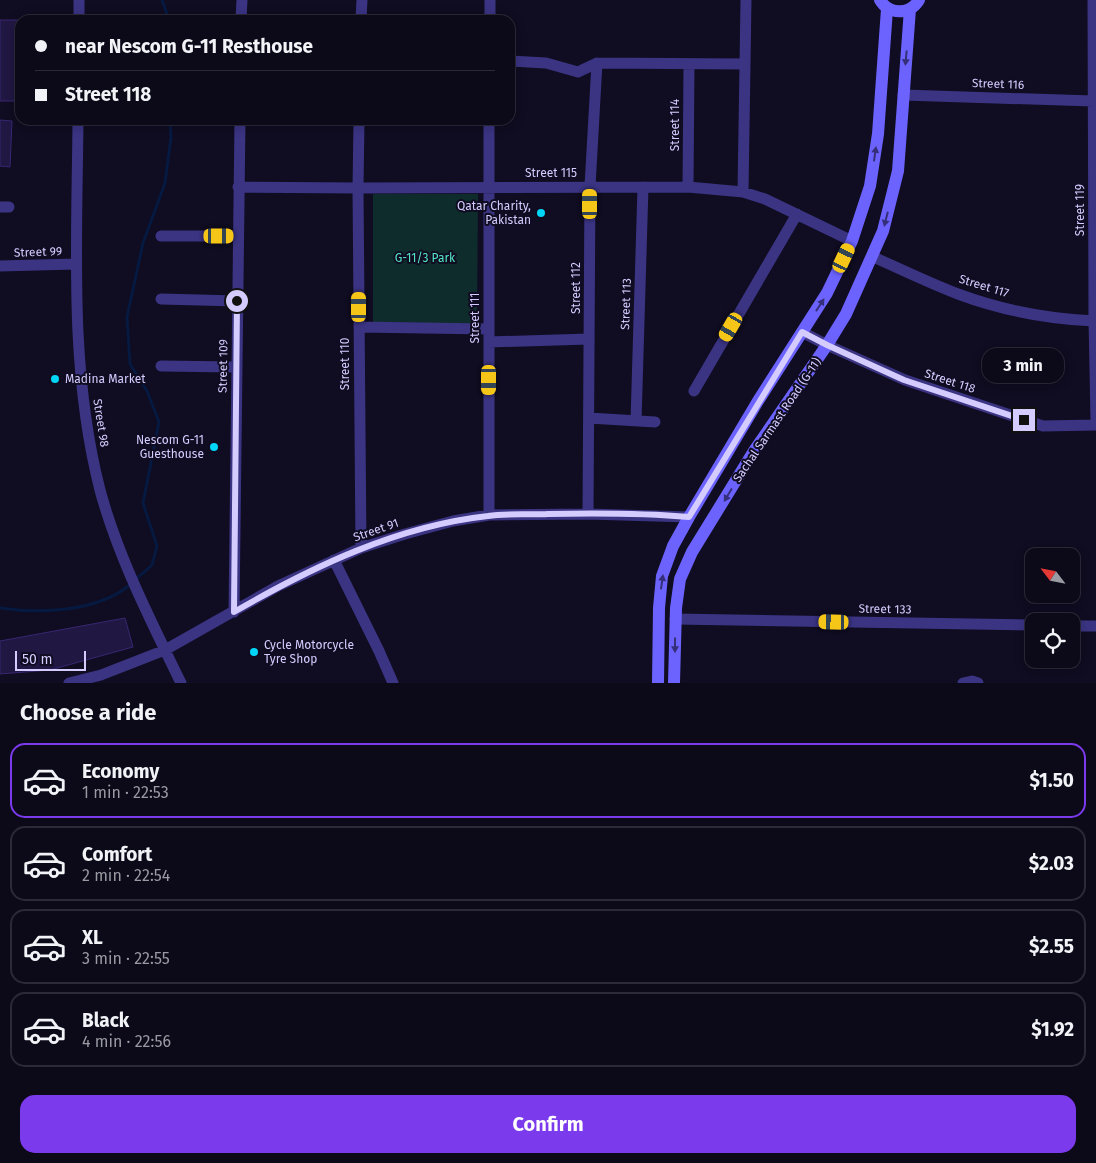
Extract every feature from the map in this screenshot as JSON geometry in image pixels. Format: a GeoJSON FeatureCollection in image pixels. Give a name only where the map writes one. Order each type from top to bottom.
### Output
{"type":"FeatureCollection","features":[{"type":"Feature","properties":{"kind":"main road"},"geometry":{"type":"LineString","coordinates":[[883,4],[894,12],[902,12],[915,5]]}},
{"type":"Feature","properties":{"kind":"main road","name":"Sachal Sarmast Road (G-11)"},"geometry":{"type":"LineString","coordinates":[[658,683],[659,608],[662,576],[673,546],[802,332],[828,293],[852,241],[870,186],[878,134],[883,4]]}},
{"type":"Feature","properties":{"kind":"main road","name":"Sachal Sarmast Road (G-11)"},"geometry":{"type":"LineString","coordinates":[[674,683],[675,619],[680,579],[692,552],[754,451],[827,345],[846,314],[883,231],[898,171],[903,96],[915,5]]}},
{"type":"Feature","properties":{"kind":"street"},"geometry":{"type":"LineString","coordinates":[[78,15],[79,0]]}},
{"type":"Feature","properties":{"kind":"street"},"geometry":{"type":"LineString","coordinates":[[242,0],[242,15]]}},
{"type":"Feature","properties":{"kind":"street"},"geometry":{"type":"LineString","coordinates":[[362,0],[362,15]]}},
{"type":"Feature","properties":{"kind":"street"},"geometry":{"type":"LineString","coordinates":[[490,0],[490,15]]}},
{"type":"Feature","properties":{"kind":"street"},"geometry":{"type":"LineString","coordinates":[[743,192],[746,0]]}},
{"type":"Feature","properties":{"kind":"street","name":"Street 119"},"geometry":{"type":"LineString","coordinates":[[1093,0],[1096,420]]}},
{"type":"Feature","properties":{"kind":"street"},"geometry":{"type":"LineString","coordinates":[[515,61],[546,63],[578,72],[597,63],[745,64]]}},
{"type":"Feature","properties":{"kind":"street","name":"Street 112"},"geometry":{"type":"LineString","coordinates":[[588,514],[590,186],[597,63]]}},
{"type":"Feature","properties":{"kind":"street","name":"Street 114"},"geometry":{"type":"LineString","coordinates":[[688,187],[689,64]]}},
{"type":"Feature","properties":{"kind":"street","name":"Street 116"},"geometry":{"type":"LineString","coordinates":[[903,96],[1093,101]]}},
{"type":"Feature","properties":{"kind":"street","name":"Street 98"},"geometry":{"type":"LineString","coordinates":[[78,125],[76,264],[79,354],[84,414],[101,491],[115,535],[136,586],[181,683]]}},
{"type":"Feature","properties":{"kind":"street","name":"Street 109"},"geometry":{"type":"LineString","coordinates":[[234,612],[240,125]]}},
{"type":"Feature","properties":{"kind":"street","name":"Street 110"},"geometry":{"type":"LineString","coordinates":[[359,125],[361,548]]}},
{"type":"Feature","properties":{"kind":"street","name":"Street 111"},"geometry":{"type":"LineString","coordinates":[[489,125],[489,515]]}},
{"type":"Feature","properties":{"kind":"street","name":"Street 115"},"geometry":{"type":"LineString","coordinates":[[238,186],[358,188],[688,187],[743,192],[766,199],[852,241]]}},
{"type":"Feature","properties":{"kind":"street","name":"Street 113"},"geometry":{"type":"LineString","coordinates":[[636,421],[643,187]]}},
{"type":"Feature","properties":{"kind":"street"},"geometry":{"type":"LineString","coordinates":[[694,391],[797,214]]}},
{"type":"Feature","properties":{"kind":"street"},"geometry":{"type":"LineString","coordinates":[[162,236],[238,236]]}},
{"type":"Feature","properties":{"kind":"street","name":"Street 117"},"geometry":{"type":"LineString","coordinates":[[872,257],[958,294],[988,303],[1066,320],[1094,321]]}},
{"type":"Feature","properties":{"kind":"street","name":"Street 99"},"geometry":{"type":"LineString","coordinates":[[0,266],[76,264]]}},
{"type":"Feature","properties":{"kind":"street"},"geometry":{"type":"LineString","coordinates":[[161,299],[237,301]]}},
{"type":"Feature","properties":{"kind":"street"},"geometry":{"type":"LineString","coordinates":[[359,327],[489,329]]}},
{"type":"Feature","properties":{"kind":"street","name":"Street 118"},"geometry":{"type":"LineString","coordinates":[[802,332],[904,380],[1043,426],[1096,425]]}},
{"type":"Feature","properties":{"kind":"street"},"geometry":{"type":"LineString","coordinates":[[489,342],[589,339]]}},
{"type":"Feature","properties":{"kind":"street"},"geometry":{"type":"LineString","coordinates":[[161,366],[236,367]]}},
{"type":"Feature","properties":{"kind":"street"},"geometry":{"type":"LineString","coordinates":[[589,418],[655,422]]}},
{"type":"Feature","properties":{"kind":"street","name":"Street 91"},"geometry":{"type":"LineString","coordinates":[[69,683],[102,675],[165,650],[278,586],[361,548],[453,521],[489,515],[588,514],[689,517]]}},
{"type":"Feature","properties":{"kind":"street"},"geometry":{"type":"LineString","coordinates":[[334,560],[393,683]]}},
{"type":"Feature","properties":{"kind":"street","name":"Street 133"},"geometry":{"type":"LineString","coordinates":[[675,619],[1025,625]]}},
{"type":"Feature","properties":{"kind":"street"},"geometry":{"type":"LineString","coordinates":[[1080,626],[1096,626]]}},
{"type":"Feature","properties":{"kind":"street"},"geometry":{"type":"LineString","coordinates":[[963,683],[972,681],[978,683]]}},
{"type":"Feature","properties":{"kind":"green space","name":"G-11/3 Park"},"geometry":{"type":"Polygon","coordinates":[[[373,194],[478,194],[477,324],[373,322],[373,194]]]}},
{"type":"Feature","properties":{"kind":"building"},"geometry":{"type":"Polygon","coordinates":[[[0,20],[15,20],[15,101],[0,101],[0,20]]]}},
{"type":"Feature","properties":{"kind":"building"},"geometry":{"type":"Polygon","coordinates":[[[0,120],[12,121],[10,167],[0,166],[0,120]]]}},
{"type":"Feature","properties":{"kind":"building"},"geometry":{"type":"Polygon","coordinates":[[[125,618],[133,647],[50,670],[0,674],[0,641],[125,618]]]}},
{"type":"Feature","properties":{"kind":"waterway"},"geometry":{"type":"LineString","coordinates":[[162,0],[167,15]]}},
{"type":"Feature","properties":{"kind":"waterway"},"geometry":{"type":"LineString","coordinates":[[135,580],[152,565],[157,546],[143,503],[159,422],[147,391],[130,364],[127,317],[143,243],[165,183],[171,137],[170,125]]}},
{"type":"Feature","properties":{"kind":"waterway"},"geometry":{"type":"LineString","coordinates":[[0,608],[33,611],[68,609],[102,600],[118,593],[131,584]]}},
{"type":"Feature","properties":{"kind":"place","name":"Qatar Charity, Pakistan"},"geometry":{"type":"Point","coordinates":[541,213]}},
{"type":"Feature","properties":{"kind":"place","name":"Madina Market"},"geometry":{"type":"Point","coordinates":[55,379]}},
{"type":"Feature","properties":{"kind":"place","name":"Nescom G-11 Guesthouse"},"geometry":{"type":"Point","coordinates":[214,447]}},
{"type":"Feature","properties":{"kind":"place","name":"Cycle Motorcycle Tyre Shop"},"geometry":{"type":"Point","coordinates":[254,652]}},
{"type":"Feature","properties":{"kind":"route"},"geometry":{"type":"LineString","coordinates":[[237,301],[234,612],[278,586],[361,548],[453,521],[489,515],[647,514],[689,517],[758,401],[802,332],[904,380],[1024,420]]}}]}
